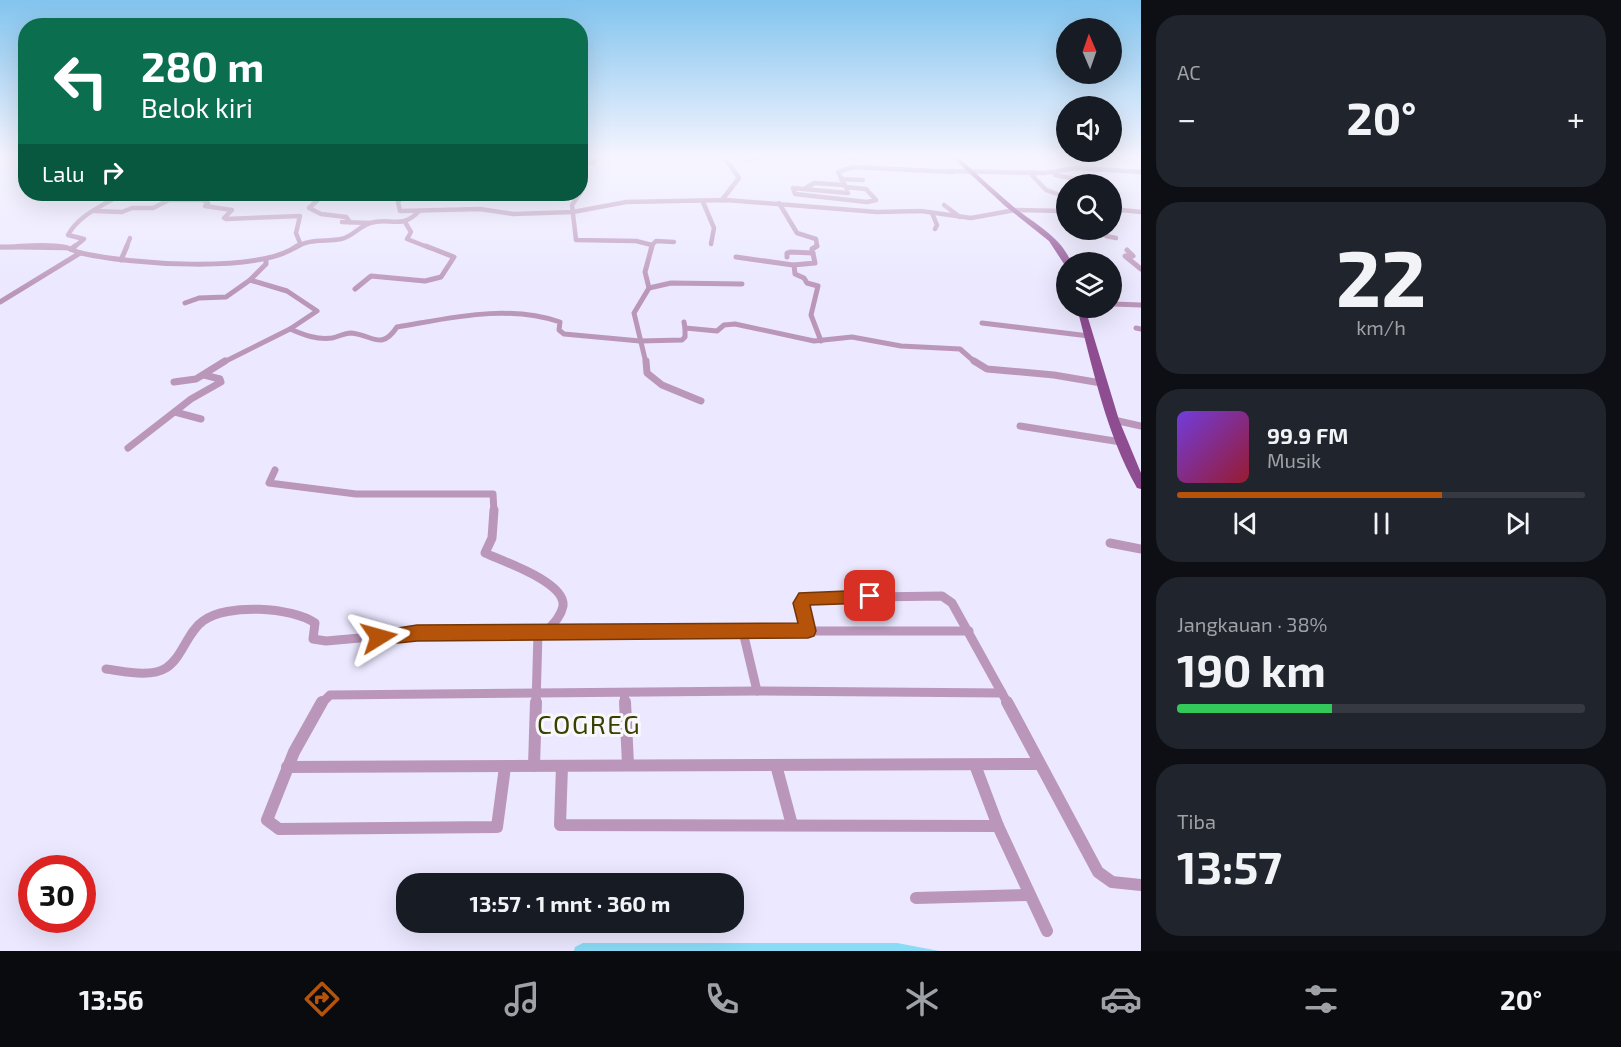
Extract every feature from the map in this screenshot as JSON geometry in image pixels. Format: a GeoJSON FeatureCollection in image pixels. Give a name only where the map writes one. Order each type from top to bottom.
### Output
{"type":"FeatureCollection","features":[{"type":"Feature","properties":{"kind":"main road"},"geometry":{"type":"LineString","coordinates":[[1006,202],[1057,243],[1062,252]]}},
{"type":"Feature","properties":{"kind":"main road"},"geometry":{"type":"LineString","coordinates":[[1084,318],[1101,383],[1121,442],[1141,484]]}},
{"type":"Feature","properties":{"kind":"street"},"geometry":{"type":"LineString","coordinates":[[71,249],[84,240],[68,236],[69,232],[82,217],[108,202]]}},
{"type":"Feature","properties":{"kind":"street"},"geometry":{"type":"LineString","coordinates":[[94,211],[116,212],[132,208],[153,208],[164,202]]}},
{"type":"Feature","properties":{"kind":"street"},"geometry":{"type":"LineString","coordinates":[[207,202],[207,207],[232,210],[224,218],[226,219],[300,216],[296,232],[300,243]]}},
{"type":"Feature","properties":{"kind":"street"},"geometry":{"type":"LineString","coordinates":[[313,202],[309,208],[318,214],[346,217],[350,222]]}},
{"type":"Feature","properties":{"kind":"street"},"geometry":{"type":"LineString","coordinates":[[398,202],[399,210],[480,209],[513,214],[573,212],[608,204],[628,202]]}},
{"type":"Feature","properties":{"kind":"street"},"geometry":{"type":"LineString","coordinates":[[573,202],[576,240],[636,242],[652,245]]}},
{"type":"Feature","properties":{"kind":"street"},"geometry":{"type":"LineString","coordinates":[[703,202],[714,228],[711,243]]}},
{"type":"Feature","properties":{"kind":"street"},"geometry":{"type":"LineString","coordinates":[[767,202],[977,218],[1015,210],[1056,211]]}},
{"type":"Feature","properties":{"kind":"street"},"geometry":{"type":"LineString","coordinates":[[852,202],[856,210]]}},
{"type":"Feature","properties":{"kind":"street"},"geometry":{"type":"LineString","coordinates":[[736,257],[794,265],[814,264],[812,249],[817,246],[816,239],[798,234],[779,203]]}},
{"type":"Feature","properties":{"kind":"street"},"geometry":{"type":"LineString","coordinates":[[944,205],[960,217]]}},
{"type":"Feature","properties":{"kind":"street"},"geometry":{"type":"LineString","coordinates":[[1122,209],[1141,212]]}},
{"type":"Feature","properties":{"kind":"street"},"geometry":{"type":"LineString","coordinates":[[342,222],[405,222],[412,219],[419,211]]}},
{"type":"Feature","properties":{"kind":"street"},"geometry":{"type":"LineString","coordinates":[[932,213],[937,225],[935,228]]}},
{"type":"Feature","properties":{"kind":"street"},"geometry":{"type":"LineString","coordinates":[[355,289],[371,276],[425,281],[441,277],[454,257],[407,239],[411,231],[405,222]]}},
{"type":"Feature","properties":{"kind":"street"},"geometry":{"type":"LineString","coordinates":[[0,247],[71,249],[80,253],[121,260],[180,265],[266,260],[291,252],[300,243],[341,240],[370,223]]}},
{"type":"Feature","properties":{"kind":"street"},"geometry":{"type":"LineString","coordinates":[[121,260],[130,238]]}},
{"type":"Feature","properties":{"kind":"street"},"geometry":{"type":"LineString","coordinates":[[674,242],[656,241],[652,245],[645,272],[649,288],[634,313],[640,341],[645,351],[647,373],[662,385],[701,401]]}},
{"type":"Feature","properties":{"kind":"street"},"geometry":{"type":"LineString","coordinates":[[1127,250],[1133,255],[1125,256],[1141,270]]}},
{"type":"Feature","properties":{"kind":"street"},"geometry":{"type":"LineString","coordinates":[[787,257],[787,253],[790,252],[813,253]]}},
{"type":"Feature","properties":{"kind":"street"},"geometry":{"type":"LineString","coordinates":[[0,302],[80,253]]}},
{"type":"Feature","properties":{"kind":"street"},"geometry":{"type":"LineString","coordinates":[[185,303],[195,298],[232,295],[266,264],[266,260]]}},
{"type":"Feature","properties":{"kind":"street"},"geometry":{"type":"LineString","coordinates":[[794,265],[795,274],[804,278],[807,283],[818,286],[811,315],[822,341]]}},
{"type":"Feature","properties":{"kind":"street"},"geometry":{"type":"LineString","coordinates":[[174,382],[189,381],[204,375],[240,352],[290,329],[316,313],[317,310],[287,291],[250,280]]}},
{"type":"Feature","properties":{"kind":"street"},"geometry":{"type":"LineString","coordinates":[[649,288],[671,283],[742,284]]}},
{"type":"Feature","properties":{"kind":"street"},"geometry":{"type":"LineString","coordinates":[[1122,304],[1141,305]]}},
{"type":"Feature","properties":{"kind":"street"},"geometry":{"type":"LineString","coordinates":[[290,329],[315,338],[332,338],[349,333],[380,341],[390,337],[397,327],[484,315],[521,314],[544,316],[560,322],[559,330],[564,334],[640,341],[682,340],[685,337],[685,325],[717,331],[724,325],[735,324],[822,341],[852,337],[901,346],[960,349],[978,365],[991,370],[1054,375],[1101,383]]}},
{"type":"Feature","properties":{"kind":"street"},"geometry":{"type":"LineString","coordinates":[[982,323],[1089,336]]}},
{"type":"Feature","properties":{"kind":"street"},"geometry":{"type":"LineString","coordinates":[[128,448],[196,396],[221,382],[220,379],[204,375]]}},
{"type":"Feature","properties":{"kind":"street"},"geometry":{"type":"LineString","coordinates":[[175,412],[201,419]]}},
{"type":"Feature","properties":{"kind":"street"},"geometry":{"type":"LineString","coordinates":[[1114,420],[1141,426]]}},
{"type":"Feature","properties":{"kind":"street"},"geometry":{"type":"LineString","coordinates":[[1020,426],[1121,442]]}},
{"type":"Feature","properties":{"kind":"street"},"geometry":{"type":"LineString","coordinates":[[275,470],[269,483],[329,492],[493,494],[495,500],[492,538],[484,550],[485,554],[552,585],[564,602],[560,615],[542,633],[536,694],[534,766]]}},
{"type":"Feature","properties":{"kind":"street"},"geometry":{"type":"LineString","coordinates":[[1110,543],[1141,549]]}},
{"type":"Feature","properties":{"kind":"street"},"geometry":{"type":"LineString","coordinates":[[808,631],[801,603],[804,598],[934,595],[942,596],[952,603],[1098,872],[1104,879],[1118,885],[1141,885]]}},
{"type":"Feature","properties":{"kind":"street"},"geometry":{"type":"LineString","coordinates":[[106,669],[147,673],[163,671],[175,660],[202,621],[208,616],[227,611],[286,611],[308,616],[315,623],[313,639],[326,641],[417,633],[969,631]]}},
{"type":"Feature","properties":{"kind":"street"},"geometry":{"type":"LineString","coordinates":[[743,632],[757,691]]}},
{"type":"Feature","properties":{"kind":"street"},"geometry":{"type":"LineString","coordinates":[[505,767],[498,827],[279,829],[272,826],[267,819],[287,767],[319,703],[330,695],[757,691],[1002,693]]}},
{"type":"Feature","properties":{"kind":"street"},"geometry":{"type":"LineString","coordinates":[[624,693],[628,764]]}},
{"type":"Feature","properties":{"kind":"street"},"geometry":{"type":"LineString","coordinates":[[287,767],[1038,764]]}},
{"type":"Feature","properties":{"kind":"street"},"geometry":{"type":"LineString","coordinates":[[776,765],[792,825]]}},
{"type":"Feature","properties":{"kind":"street"},"geometry":{"type":"LineString","coordinates":[[975,765],[998,826],[1047,931]]}},
{"type":"Feature","properties":{"kind":"street"},"geometry":{"type":"LineString","coordinates":[[562,766],[560,825],[998,826]]}},
{"type":"Feature","properties":{"kind":"street"},"geometry":{"type":"LineString","coordinates":[[916,898],[1029,895]]}},
{"type":"Feature","properties":{"kind":"water"},"geometry":{"type":"Polygon","coordinates":[[[583,943],[897,943],[939,951],[574,951],[575,947],[583,943]]]}},
{"type":"Feature","properties":{"kind":"district","name":"COGREG"},"geometry":{"type":"Point","coordinates":[589,723]}},
{"type":"Feature","properties":{"kind":"route"},"geometry":{"type":"LineString","coordinates":[[379,637],[417,633],[808,631],[801,603],[804,598],[870,596]]}}]}
